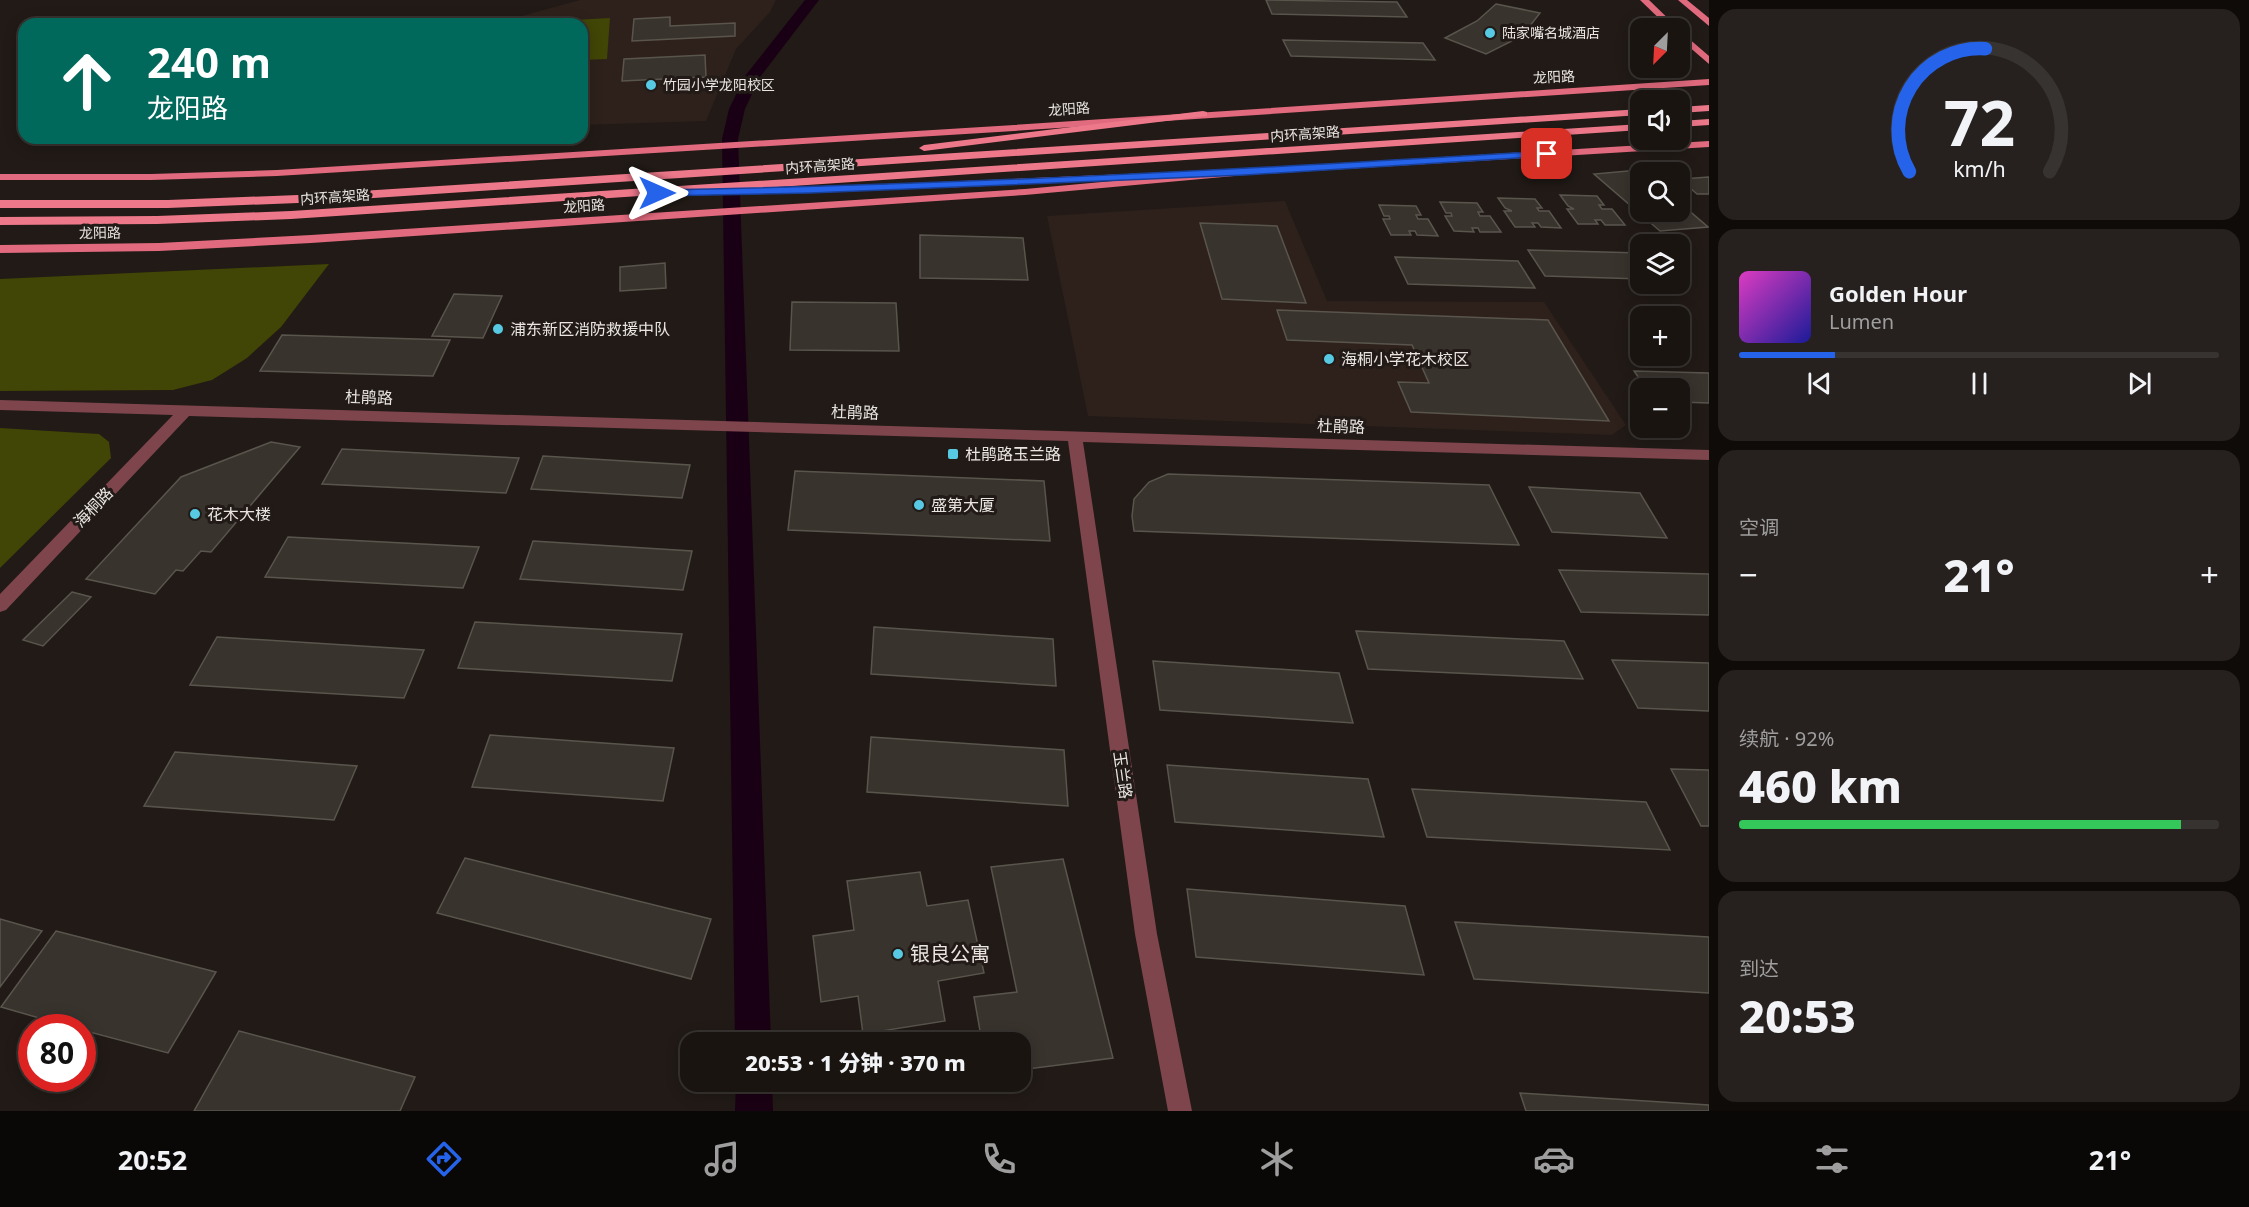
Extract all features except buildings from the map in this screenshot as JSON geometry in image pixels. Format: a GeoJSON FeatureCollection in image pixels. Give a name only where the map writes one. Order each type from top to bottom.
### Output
{"type":"FeatureCollection","features":[{"type":"Feature","properties":{"kind":"highway"},"geometry":{"type":"LineString","coordinates":[[1690,109],[1709,108]]}},
{"type":"Feature","properties":{"kind":"highway","name":"内环高架路"},"geometry":{"type":"LineString","coordinates":[[0,204],[286,199],[469,188],[770,164],[1273,136],[1630,113]]}},
{"type":"Feature","properties":{"kind":"highway"},"geometry":{"type":"LineString","coordinates":[[770,164],[919,149],[1203,114]]}},
{"type":"Feature","properties":{"kind":"highway"},"geometry":{"type":"LineString","coordinates":[[1690,123],[1709,122]]}},
{"type":"Feature","properties":{"kind":"highway","name":"内环高架路"},"geometry":{"type":"LineString","coordinates":[[0,221],[157,220],[291,215],[636,193],[772,188],[1630,128]]}},
{"type":"Feature","properties":{"kind":"highway"},"geometry":{"type":"LineString","coordinates":[[772,188],[1245,172]]}},
{"type":"Feature","properties":{"kind":"main road"},"geometry":{"type":"LineString","coordinates":[[1644,0],[1663,18]]}},
{"type":"Feature","properties":{"kind":"main road"},"geometry":{"type":"LineString","coordinates":[[1682,0],[1709,23]]}},
{"type":"Feature","properties":{"kind":"main road"},"geometry":{"type":"LineString","coordinates":[[1690,43],[1709,61]]}},
{"type":"Feature","properties":{"kind":"main road","name":"龙阳路"},"geometry":{"type":"LineString","coordinates":[[0,177],[151,177],[277,173],[1709,82]]}},
{"type":"Feature","properties":{"kind":"main road","name":"龙阳路"},"geometry":{"type":"LineString","coordinates":[[0,249],[235,244],[1036,192],[1245,172],[1709,144]]}},
{"type":"Feature","properties":{"kind":"street","name":"杜鹃路"},"geometry":{"type":"LineString","coordinates":[[0,405],[1709,455]]}},
{"type":"Feature","properties":{"kind":"street","name":"海桐路"},"geometry":{"type":"LineString","coordinates":[[0,605],[188,409]]}},
{"type":"Feature","properties":{"kind":"street","name":"玉兰路"},"geometry":{"type":"LineString","coordinates":[[1075,437],[1146,934],[1180,1111]]}},
{"type":"Feature","properties":{"kind":"shaded area","name":"竹园小学龙阳校区"},"geometry":{"type":"Polygon","coordinates":[[[580,0],[776,0],[770,12],[736,49],[706,121],[588,125],[588,18],[514,18],[580,0]]]}},
{"type":"Feature","properties":{"kind":"shaded area"},"geometry":{"type":"Polygon","coordinates":[[[610,18],[607,59],[588,60],[588,19],[610,18]]]}},
{"type":"Feature","properties":{"kind":"shaded area","name":"海桐小学花木校区"},"geometry":{"type":"Polygon","coordinates":[[[1285,201],[1327,301],[1544,302],[1626,425],[1612,435],[1088,416],[1047,216],[1285,201]]]}},
{"type":"Feature","properties":{"kind":"shaded area"},"geometry":{"type":"Polygon","coordinates":[[[329,264],[281,327],[247,358],[212,380],[173,390],[0,391],[0,279],[329,264]]]}},
{"type":"Feature","properties":{"kind":"shaded area"},"geometry":{"type":"Polygon","coordinates":[[[0,428],[99,434],[109,442],[111,458],[0,568],[0,428]]]}},
{"type":"Feature","properties":{"kind":"waterway"},"geometry":{"type":"LineString","coordinates":[[753,1032],[730,139],[737,109],[753,76],[812,0]]}},
{"type":"Feature","properties":{"kind":"waterway"},"geometry":{"type":"LineString","coordinates":[[754,1092],[754,1111]]}},
{"type":"Feature","properties":{"kind":"place","name":"陆家嘴名城酒店"},"geometry":{"type":"Point","coordinates":[1490,33]}},
{"type":"Feature","properties":{"kind":"place","name":"竹园小学龙阳校区"},"geometry":{"type":"Point","coordinates":[651,85]}},
{"type":"Feature","properties":{"kind":"place","name":"浦东新区消防救援中队"},"geometry":{"type":"Point","coordinates":[498,329]}},
{"type":"Feature","properties":{"kind":"place","name":"海桐小学花木校区"},"geometry":{"type":"Point","coordinates":[1329,359]}},
{"type":"Feature","properties":{"kind":"place","name":"杜鹃路玉兰路"},"geometry":{"type":"Point","coordinates":[953,454]}},
{"type":"Feature","properties":{"kind":"place","name":"盛第大厦"},"geometry":{"type":"Point","coordinates":[919,505]}},
{"type":"Feature","properties":{"kind":"place","name":"花木大楼"},"geometry":{"type":"Point","coordinates":[195,514]}},
{"type":"Feature","properties":{"kind":"place","name":"银良公寓"},"geometry":{"type":"Point","coordinates":[898,954]}},
{"type":"Feature","properties":{"kind":"route"},"geometry":{"type":"LineString","coordinates":[[657,193],[810,190],[1054,178],[1245,172],[1547,154]]}}]}
